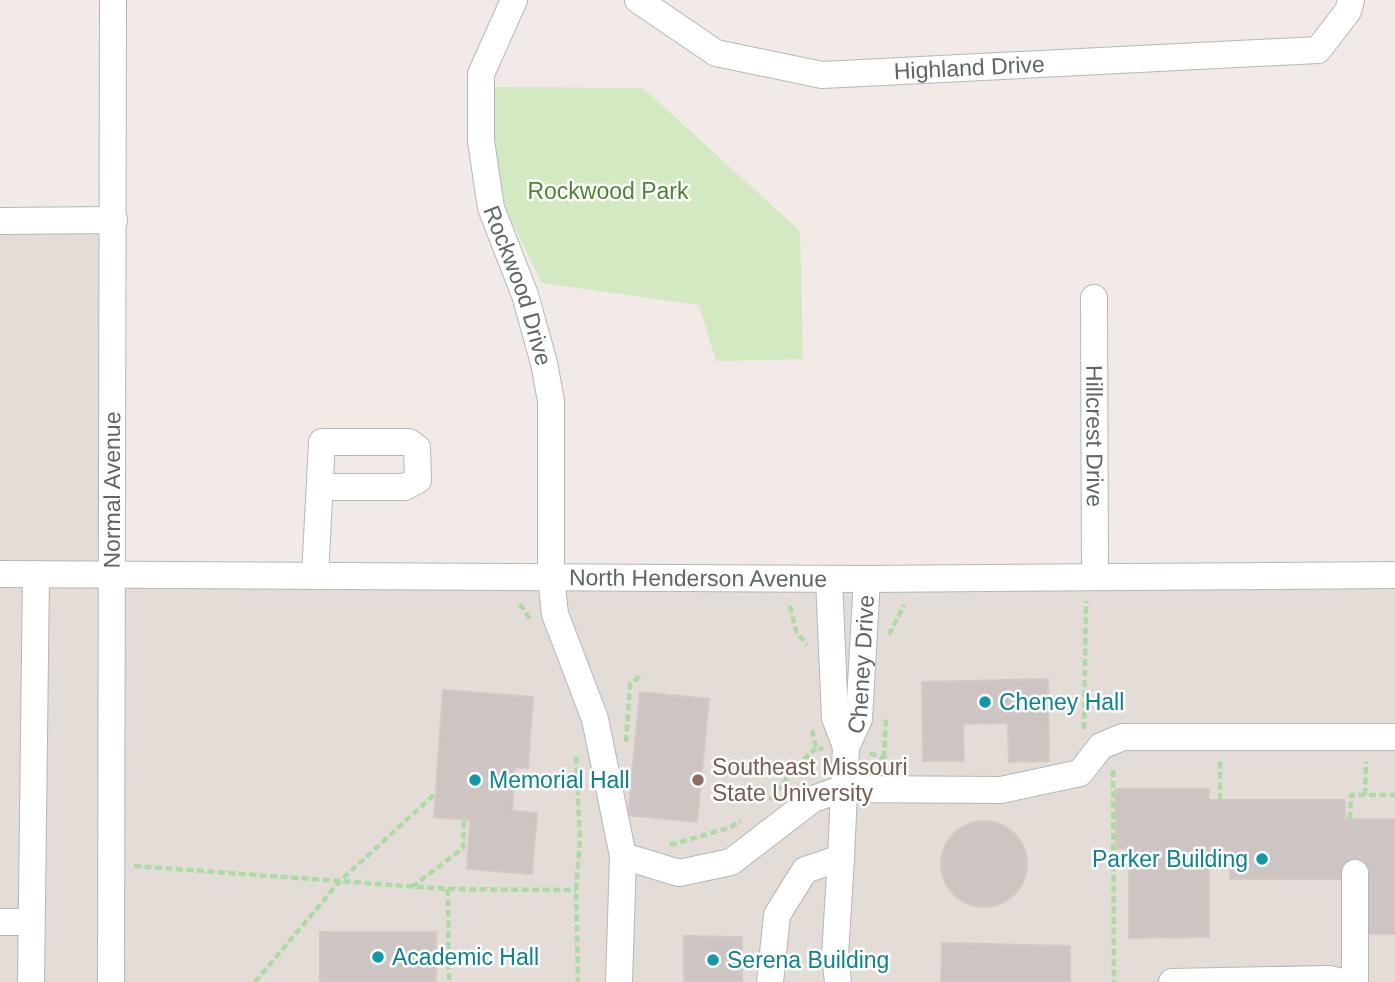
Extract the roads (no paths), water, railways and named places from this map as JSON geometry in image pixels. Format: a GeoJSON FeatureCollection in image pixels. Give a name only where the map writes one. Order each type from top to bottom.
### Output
{"type":"FeatureCollection","features":[{"type":"Feature","properties":{"kind":"street","name":"Normal Avenue"},"geometry":{"type":"LineString","coordinates":[[111,982],[113,0]]}},
{"type":"Feature","properties":{"kind":"street","name":"Rockwood Drive"},"geometry":{"type":"LineString","coordinates":[[514,0],[481,74],[481,141],[491,208],[525,295],[544,363],[551,401],[551,577],[555,614],[595,719],[623,856],[619,982]]}},
{"type":"Feature","properties":{"kind":"street","name":"Highland Drive"},"geometry":{"type":"LineString","coordinates":[[638,0],[716,53],[822,75],[1318,50],[1348,11],[1351,0]]}},
{"type":"Feature","properties":{"kind":"street"},"geometry":{"type":"LineString","coordinates":[[0,221],[114,220]]}},
{"type":"Feature","properties":{"kind":"street","name":"Hillcrest Drive"},"geometry":{"type":"LineString","coordinates":[[1094,298],[1095,575]]}},
{"type":"Feature","properties":{"kind":"street"},"geometry":{"type":"LineString","coordinates":[[315,576],[320,488]]}},
{"type":"Feature","properties":{"kind":"street","name":"North Henderson Avenue"},"geometry":{"type":"LineString","coordinates":[[0,574],[829,579],[1095,575],[1395,575]]}},
{"type":"Feature","properties":{"kind":"street"},"geometry":{"type":"LineString","coordinates":[[31,982],[36,574]]}},
{"type":"Feature","properties":{"kind":"street","name":"Cheney Drive"},"geometry":{"type":"LineString","coordinates":[[829,579],[835,718],[846,749]]}},
{"type":"Feature","properties":{"kind":"street","name":"Cheney Drive"},"geometry":{"type":"LineString","coordinates":[[838,982],[835,956],[842,789],[846,749],[859,719],[867,579]]}},
{"type":"Feature","properties":{"kind":"street"},"geometry":{"type":"LineString","coordinates":[[623,856],[679,873],[731,862],[813,799],[842,789],[1001,790],[1080,773],[1101,746],[1123,737],[1395,737]]}},
{"type":"Feature","properties":{"kind":"street"},"geometry":{"type":"LineString","coordinates":[[770,982],[777,915],[805,870],[841,858]]}},
{"type":"Feature","properties":{"kind":"street"},"geometry":{"type":"LineString","coordinates":[[1355,873],[1355,982]]}},
{"type":"Feature","properties":{"kind":"street"},"geometry":{"type":"LineString","coordinates":[[0,922],[30,922]]}},
{"type":"Feature","properties":{"kind":"street"},"geometry":{"type":"LineString","coordinates":[[1171,982],[1329,979],[1343,982]]}},
{"type":"Feature","properties":{"kind":"place","name":"Cheney Hall"},"geometry":{"type":"Point","coordinates":[985,702]}},
{"type":"Feature","properties":{"kind":"place","name":"Memorial Hall"},"geometry":{"type":"Point","coordinates":[475,780]}},
{"type":"Feature","properties":{"kind":"place","name":"Southeast Missouri State University"},"geometry":{"type":"Point","coordinates":[698,780]}},
{"type":"Feature","properties":{"kind":"place","name":"Parker Building"},"geometry":{"type":"Point","coordinates":[1262,859]}},
{"type":"Feature","properties":{"kind":"place","name":"Academic Hall"},"geometry":{"type":"Point","coordinates":[378,957]}},
{"type":"Feature","properties":{"kind":"place","name":"Serena Building"},"geometry":{"type":"Point","coordinates":[713,960]}},
{"type":"Feature","properties":{"kind":"park label","name":"Rockwood Park"},"geometry":{"type":"Point","coordinates":[608,191]}}]}
